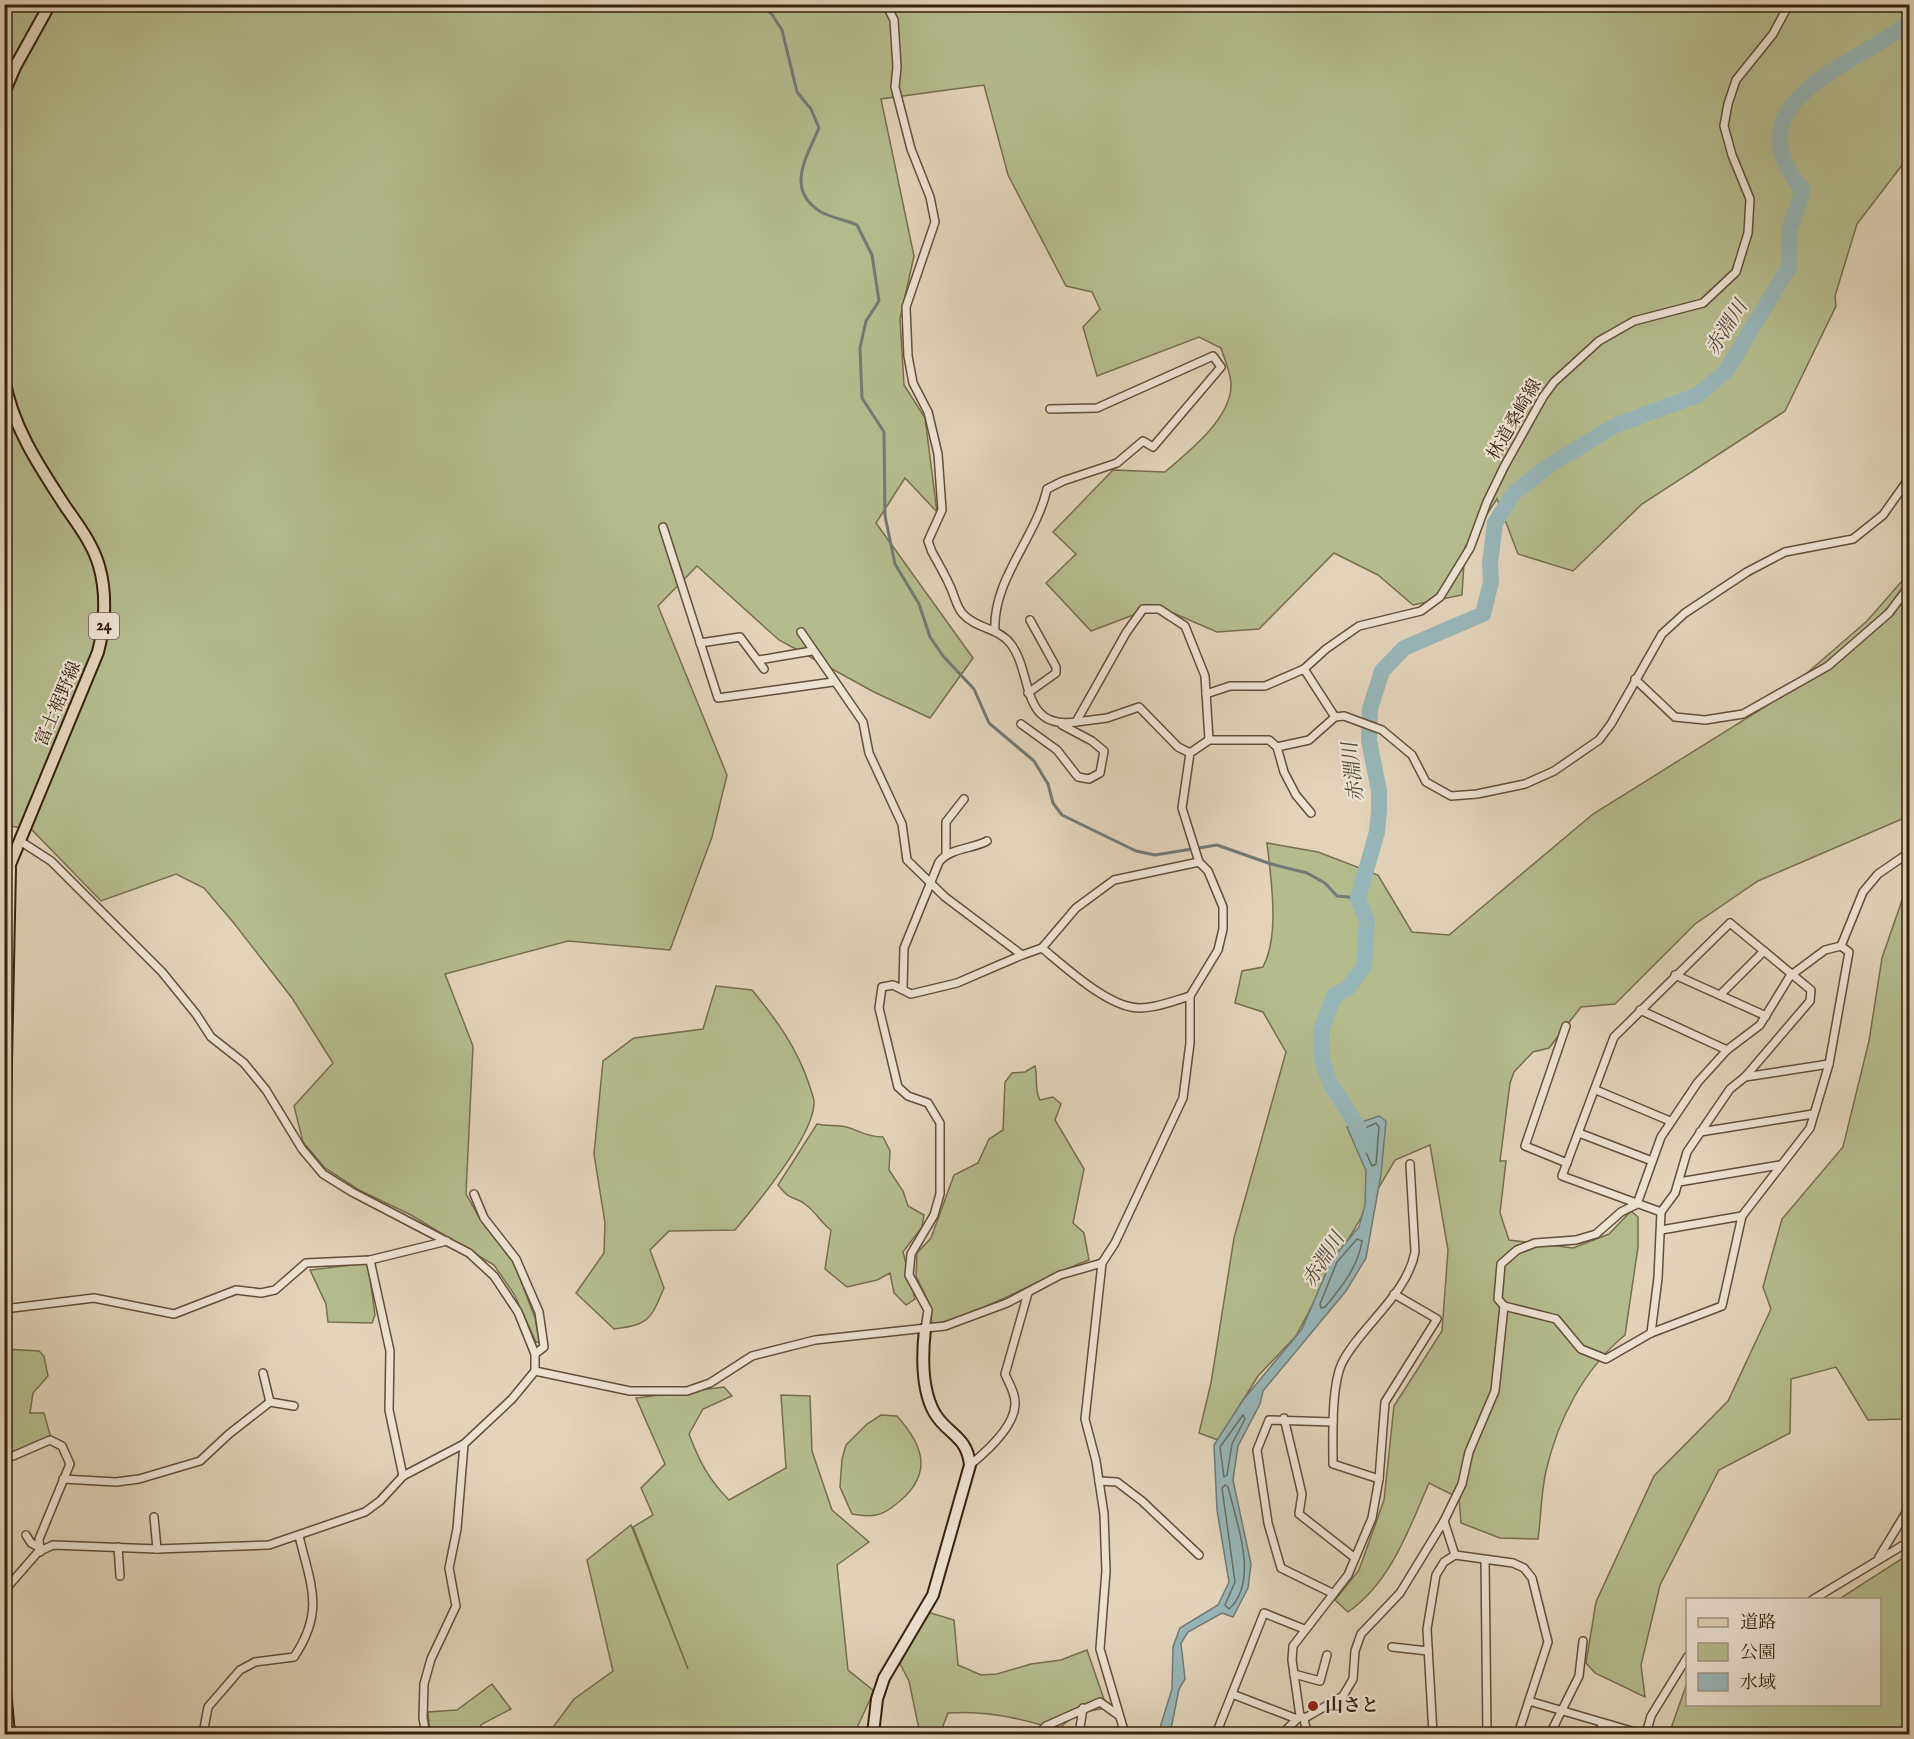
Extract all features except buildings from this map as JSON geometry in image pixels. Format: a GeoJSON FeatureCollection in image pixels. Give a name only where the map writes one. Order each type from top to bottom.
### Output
{"type":"FeatureCollection","features":[{"type":"Feature","properties":{"kind":"main road"},"geometry":{"type":"LineString","coordinates":[[4,93],[15,67],[50,4]]}},
{"type":"Feature","properties":{"kind":"main road","name":"富士裾野線"},"geometry":{"type":"LineString","coordinates":[[4,378],[14,415],[26,444],[89,541],[99,564],[103,583],[104,630],[98,652],[4,879]]}},
{"type":"Feature","properties":{"kind":"street"},"geometry":{"type":"LineString","coordinates":[[886,4],[894,21],[897,67],[894,87],[911,150],[930,197],[935,222],[932,237],[906,307],[913,383],[928,412],[939,465],[942,510],[928,542],[962,614],[977,624],[995,631],[1010,643],[1021,665],[1028,693],[1038,712],[1104,751],[1100,773],[1089,779],[1078,777],[1057,750],[1021,724]]}},
{"type":"Feature","properties":{"kind":"street","name":"林道桑崎線"},"geometry":{"type":"LineString","coordinates":[[1206,694],[1230,686],[1265,686],[1304,669],[1359,626],[1421,611],[1440,597],[1470,548],[1487,502],[1543,397],[1576,360],[1599,341],[1634,321],[1703,303],[1736,272],[1748,233],[1750,200],[1732,155],[1724,126],[1728,104],[1736,80],[1773,34],[1790,4]]}},
{"type":"Feature","properties":{"kind":"street"},"geometry":{"type":"LineString","coordinates":[[995,631],[994,617],[1006,578],[1041,513],[1047,489],[1063,481],[1117,463],[1143,441],[1153,447],[1221,367],[1213,356],[1096,408],[1050,409]]}},
{"type":"Feature","properties":{"kind":"street"},"geometry":{"type":"LineString","coordinates":[[1277,747],[1309,740],[1335,717],[1355,718],[1382,730],[1412,754],[1426,782],[1451,796],[1477,794],[1525,784],[1544,775],[1599,740],[1662,633],[1685,614],[1747,572],[1785,552],[1853,539],[1883,515],[1910,477]]}},
{"type":"Feature","properties":{"kind":"street"},"geometry":{"type":"LineString","coordinates":[[663,527],[718,698],[833,682]]}},
{"type":"Feature","properties":{"kind":"street"},"geometry":{"type":"LineString","coordinates":[[1635,679],[1675,717],[1705,720],[1743,714],[1828,666],[1889,613],[1910,585]]}},
{"type":"Feature","properties":{"kind":"street"},"geometry":{"type":"LineString","coordinates":[[1076,722],[1126,633],[1143,609],[1159,609],[1185,626],[1205,676],[1209,740]]}},
{"type":"Feature","properties":{"kind":"street"},"geometry":{"type":"LineString","coordinates":[[1028,693],[1056,673],[1056,667],[1030,620]]}},
{"type":"Feature","properties":{"kind":"street"},"geometry":{"type":"LineString","coordinates":[[801,632],[833,682],[863,722],[869,753],[902,824],[907,860],[945,897],[1022,955]]}},
{"type":"Feature","properties":{"kind":"street"},"geometry":{"type":"LineString","coordinates":[[700,643],[740,637],[764,669]]}},
{"type":"Feature","properties":{"kind":"street"},"geometry":{"type":"LineString","coordinates":[[759,660],[812,651]]}},
{"type":"Feature","properties":{"kind":"street"},"geometry":{"type":"LineString","coordinates":[[1304,669],[1335,717]]}},
{"type":"Feature","properties":{"kind":"street"},"geometry":{"type":"LineString","coordinates":[[1060,723],[1107,718],[1139,707],[1178,747],[1190,753]]}},
{"type":"Feature","properties":{"kind":"street"},"geometry":{"type":"LineString","coordinates":[[1125,1734],[1100,1649],[1106,1572],[1104,1514],[1085,1419],[1102,1263],[1115,1244],[1183,1098],[1190,1043],[1190,996],[1218,950],[1223,929],[1223,907],[1208,871],[1198,859],[1182,808],[1190,753],[1209,740],[1269,740],[1277,747],[1284,772],[1296,795],[1311,813]]}},
{"type":"Feature","properties":{"kind":"street"},"geometry":{"type":"LineString","coordinates":[[903,988],[904,948],[939,862],[945,854],[946,822],[964,799]]}},
{"type":"Feature","properties":{"kind":"street"},"geometry":{"type":"LineString","coordinates":[[20,841],[51,861],[162,972],[196,1014],[211,1037],[244,1063],[266,1090],[302,1149],[323,1174],[352,1192],[469,1253],[494,1276],[518,1312],[535,1354],[535,1371],[512,1399],[464,1444],[403,1476],[380,1501],[364,1512],[268,1545],[157,1549],[53,1545],[39,1549]]}},
{"type":"Feature","properties":{"kind":"street"},"geometry":{"type":"LineString","coordinates":[[945,854],[987,841]]}},
{"type":"Feature","properties":{"kind":"street"},"geometry":{"type":"LineString","coordinates":[[1841,946],[1863,892],[1878,874],[1910,852]]}},
{"type":"Feature","properties":{"kind":"street"},"geometry":{"type":"LineString","coordinates":[[873,1734],[877,1699],[884,1678],[933,1595],[970,1465],[969,1452],[963,1443],[934,1413],[921,1364],[928,1310],[909,1275],[911,1254],[934,1215],[940,1194],[940,1123],[928,1103],[908,1096],[898,1087],[879,1008],[882,987],[893,985],[911,994],[957,983],[1042,948],[1076,908],[1114,880],[1198,859]]}},
{"type":"Feature","properties":{"kind":"street"},"geometry":{"type":"LineString","coordinates":[[4,1157],[10,865]]}},
{"type":"Feature","properties":{"kind":"street"},"geometry":{"type":"LineString","coordinates":[[1651,1333],[1661,1212],[1679,1182],[1687,1152],[1730,1089],[1744,1077],[1810,1001],[1811,990],[1790,976],[1730,923],[1614,1037],[1562,1176],[1661,1212]]}},
{"type":"Feature","properties":{"kind":"street"},"geometry":{"type":"LineString","coordinates":[[1841,946],[1849,954],[1829,1064],[1810,1128],[1742,1216],[1722,1306],[1651,1333],[1606,1359],[1581,1349],[1556,1319],[1504,1306],[1498,1299],[1501,1264],[1516,1250],[1535,1243],[1576,1240],[1596,1234],[1621,1212],[1637,1204],[1652,1161],[1670,1121],[1698,1082],[1727,1050],[1760,1025],[1790,976],[1825,950],[1841,946]]}},
{"type":"Feature","properties":{"kind":"street"},"geometry":{"type":"LineString","coordinates":[[1042,948],[1085,982],[1132,1008],[1159,1005],[1190,996]]}},
{"type":"Feature","properties":{"kind":"street"},"geometry":{"type":"LineString","coordinates":[[1720,995],[1764,951]]}},
{"type":"Feature","properties":{"kind":"street"},"geometry":{"type":"LineString","coordinates":[[1675,975],[1766,1016]]}},
{"type":"Feature","properties":{"kind":"street"},"geometry":{"type":"LineString","coordinates":[[1640,1010],[1727,1050]]}},
{"type":"Feature","properties":{"kind":"street"},"geometry":{"type":"LineString","coordinates":[[1566,1026],[1525,1146],[1567,1163]]}},
{"type":"Feature","properties":{"kind":"street"},"geometry":{"type":"LineString","coordinates":[[1744,1077],[1829,1064]]}},
{"type":"Feature","properties":{"kind":"street"},"geometry":{"type":"LineString","coordinates":[[1596,1090],[1670,1121]]}},
{"type":"Feature","properties":{"kind":"street"},"geometry":{"type":"LineString","coordinates":[[1700,1132],[1813,1114]]}},
{"type":"Feature","properties":{"kind":"street"},"geometry":{"type":"LineString","coordinates":[[1579,1133],[1652,1161]]}},
{"type":"Feature","properties":{"kind":"street"},"geometry":{"type":"LineString","coordinates":[[1379,1479],[1333,1464],[1333,1422],[1342,1364],[1394,1294],[1413,1263],[1415,1252],[1410,1164]]}},
{"type":"Feature","properties":{"kind":"street"},"geometry":{"type":"LineString","coordinates":[[1679,1182],[1780,1165]]}},
{"type":"Feature","properties":{"kind":"street"},"geometry":{"type":"LineString","coordinates":[[474,1194],[484,1218],[516,1259],[530,1289],[540,1319],[544,1347],[535,1354]]}},
{"type":"Feature","properties":{"kind":"street"},"geometry":{"type":"LineString","coordinates":[[1661,1230],[1742,1216]]}},
{"type":"Feature","properties":{"kind":"street"},"geometry":{"type":"LineString","coordinates":[[4,1308],[94,1298],[162,1314],[174,1314],[236,1290],[261,1293],[275,1290],[306,1263],[370,1260],[447,1241]]}},
{"type":"Feature","properties":{"kind":"street"},"geometry":{"type":"LineString","coordinates":[[370,1260],[390,1351],[389,1410],[403,1476]]}},
{"type":"Feature","properties":{"kind":"street"},"geometry":{"type":"LineString","coordinates":[[535,1371],[630,1391],[687,1390],[711,1383],[742,1361],[768,1351],[815,1340],[925,1329],[968,1318],[1028,1293],[1059,1275],[1102,1263]]}},
{"type":"Feature","properties":{"kind":"street"},"geometry":{"type":"LineString","coordinates":[[970,1465],[997,1441],[1015,1408],[1014,1396],[1005,1374],[1028,1293]]}},
{"type":"Feature","properties":{"kind":"street"},"geometry":{"type":"LineString","coordinates":[[1308,1734],[1300,1717],[1293,1646],[1348,1575],[1372,1518],[1379,1479],[1385,1402],[1437,1319],[1394,1294]]}},
{"type":"Feature","properties":{"kind":"street"},"geometry":{"type":"LineString","coordinates":[[1282,1734],[1300,1717],[1343,1696],[1353,1679],[1355,1651],[1361,1634],[1400,1593],[1443,1521],[1462,1484],[1469,1452],[1496,1391],[1504,1306]]}},
{"type":"Feature","properties":{"kind":"street"},"geometry":{"type":"LineString","coordinates":[[263,1373],[270,1402]]}},
{"type":"Feature","properties":{"kind":"street"},"geometry":{"type":"LineString","coordinates":[[63,1479],[116,1482],[140,1479],[200,1461],[229,1434],[270,1402],[294,1406]]}},
{"type":"Feature","properties":{"kind":"street"},"geometry":{"type":"LineString","coordinates":[[1332,1593],[1281,1568],[1268,1523],[1257,1450],[1269,1420],[1284,1418],[1333,1422]]}},
{"type":"Feature","properties":{"kind":"street"},"geometry":{"type":"LineString","coordinates":[[1284,1418],[1302,1494],[1299,1514],[1355,1558]]}},
{"type":"Feature","properties":{"kind":"street"},"geometry":{"type":"LineString","coordinates":[[4,1457],[13,1456],[55,1440],[62,1446],[70,1464],[39,1549],[4,1591]]}},
{"type":"Feature","properties":{"kind":"street"},"geometry":{"type":"LineString","coordinates":[[426,1734],[423,1718],[424,1684],[431,1659],[456,1606],[448,1568],[457,1529],[464,1444]]}},
{"type":"Feature","properties":{"kind":"street"},"geometry":{"type":"LineString","coordinates":[[1099,1481],[1117,1482],[1142,1501],[1199,1555]]}},
{"type":"Feature","properties":{"kind":"street"},"geometry":{"type":"LineString","coordinates":[[1877,1559],[1910,1506]]}},
{"type":"Feature","properties":{"kind":"street"},"geometry":{"type":"LineString","coordinates":[[154,1516],[157,1549]]}},
{"type":"Feature","properties":{"kind":"street"},"geometry":{"type":"LineString","coordinates":[[1443,1521],[1455,1555]]}},
{"type":"Feature","properties":{"kind":"street"},"geometry":{"type":"LineString","coordinates":[[26,1535],[39,1549]]}},
{"type":"Feature","properties":{"kind":"street"},"geometry":{"type":"LineString","coordinates":[[203,1734],[208,1707],[240,1670],[255,1662],[294,1658],[305,1642],[313,1621],[315,1605],[299,1536]]}},
{"type":"Feature","properties":{"kind":"street"},"geometry":{"type":"LineString","coordinates":[[1814,1598],[1910,1541]]}},
{"type":"Feature","properties":{"kind":"street"},"geometry":{"type":"LineString","coordinates":[[118,1547],[120,1576]]}},
{"type":"Feature","properties":{"kind":"street"},"geometry":{"type":"LineString","coordinates":[[1433,1734],[1427,1629],[1436,1575],[1444,1562],[1455,1555],[1514,1563],[1524,1568],[1532,1578],[1548,1642],[1518,1734]]}},
{"type":"Feature","properties":{"kind":"street"},"geometry":{"type":"LineString","coordinates":[[1485,1560],[1486,1734]]}},
{"type":"Feature","properties":{"kind":"street"},"geometry":{"type":"LineString","coordinates":[[1216,1734],[1264,1613],[1304,1629]]}},
{"type":"Feature","properties":{"kind":"street"},"geometry":{"type":"LineString","coordinates":[[1550,1734],[1579,1676],[1583,1641]]}},
{"type":"Feature","properties":{"kind":"street"},"geometry":{"type":"LineString","coordinates":[[1392,1647],[1428,1651]]}},
{"type":"Feature","properties":{"kind":"street"},"geometry":{"type":"LineString","coordinates":[[1294,1674],[1320,1681],[1327,1655]]}},
{"type":"Feature","properties":{"kind":"street"},"geometry":{"type":"LineString","coordinates":[[1529,1701],[1602,1724],[1644,1734],[1651,1716],[1686,1659]]}},
{"type":"Feature","properties":{"kind":"street"},"geometry":{"type":"LineString","coordinates":[[4,1678],[9,1734]]}},
{"type":"Feature","properties":{"kind":"street"},"geometry":{"type":"LineString","coordinates":[[1232,1694],[1300,1717]]}},
{"type":"Feature","properties":{"kind":"street"},"geometry":{"type":"LineString","coordinates":[[1038,1734],[1046,1726],[1074,1716],[1083,1708],[1100,1702],[1118,1714]]}},
{"type":"Feature","properties":{"kind":"street"},"geometry":{"type":"LineString","coordinates":[[1078,1734],[1083,1708]]}},
{"type":"Feature","properties":{"kind":"street"},"geometry":{"type":"LineString","coordinates":[[1600,1734],[1602,1724]]}},
{"type":"Feature","properties":{"kind":"green space"},"geometry":{"type":"Polygon","coordinates":[[[4,5],[1909,5],[1909,156],[1857,224],[1835,296],[1836,306],[1785,411],[1642,504],[1573,571],[1518,554],[1497,499],[1465,547],[1462,595],[1413,605],[1378,575],[1334,553],[1259,629],[1217,632],[1157,606],[1091,631],[1046,583],[1076,554],[1053,532],[1113,470],[1165,472],[1207,433],[1217,422],[1229,397],[1231,380],[1221,348],[1199,337],[1097,376],[1083,327],[1100,309],[1092,292],[1066,286],[1008,175],[984,85],[881,99],[914,256],[900,319],[904,385],[925,418],[937,512],[905,478],[876,523],[973,658],[930,718],[874,692],[779,640],[697,566],[658,606],[727,775],[712,837],[670,950],[568,941],[445,974],[473,1046],[466,1194],[479,1217],[514,1263],[535,1318],[540,1343],[536,1342],[514,1294],[494,1265],[411,1215],[359,1190],[325,1168],[303,1142],[294,1106],[333,1063],[292,998],[204,888],[176,874],[101,901],[32,830],[5,825],[4,5]]]}},
{"type":"Feature","properties":{"kind":"green space"},"geometry":{"type":"Polygon","coordinates":[[[1909,573],[1909,816],[1758,881],[1695,924],[1615,1004],[1581,1007],[1549,1048],[1533,1052],[1514,1072],[1510,1083],[1500,1161],[1506,1161],[1500,1213],[1509,1240],[1573,1248],[1609,1234],[1631,1211],[1638,1217],[1638,1247],[1625,1335],[1597,1363],[1565,1414],[1546,1471],[1538,1539],[1500,1538],[1461,1523],[1459,1498],[1429,1483],[1406,1536],[1387,1570],[1363,1600],[1348,1612],[1335,1600],[1359,1570],[1384,1500],[1394,1406],[1442,1331],[1448,1250],[1430,1145],[1395,1160],[1339,1255],[1296,1336],[1258,1376],[1218,1440],[1199,1433],[1211,1383],[1234,1238],[1286,1052],[1263,1012],[1235,1003],[1242,971],[1263,967],[1271,939],[1273,906],[1267,843],[1318,852],[1378,875],[1412,932],[1449,935],[1593,814],[1776,700],[1867,621],[1909,573]]]}},
{"type":"Feature","properties":{"kind":"green space"},"geometry":{"type":"Polygon","coordinates":[[[1909,880],[1910,1338],[1905,1342],[1910,1381],[1909,1401],[1903,1419],[1868,1420],[1836,1367],[1791,1379],[1790,1433],[1719,1470],[1660,1585],[1641,1665],[1645,1697],[1595,1673],[1586,1663],[1596,1602],[1654,1476],[1728,1401],[1771,1309],[1763,1287],[1782,1219],[1843,1147],[1869,1041],[1882,958],[1909,880]]]}},
{"type":"Feature","properties":{"kind":"green space"},"geometry":{"type":"Polygon","coordinates":[[[716,986],[752,990],[769,1012],[785,1034],[804,1071],[814,1100],[812,1116],[783,1169],[735,1230],[669,1231],[650,1250],[664,1288],[659,1299],[651,1314],[642,1323],[614,1329],[576,1293],[604,1253],[605,1223],[594,1154],[603,1061],[634,1038],[703,1029],[716,986]]]}},
{"type":"Feature","properties":{"kind":"green space"},"geometry":{"type":"Polygon","coordinates":[[[1035,1066],[1037,1092],[1040,1100],[1053,1097],[1061,1104],[1055,1120],[1084,1169],[1073,1223],[1084,1233],[1089,1260],[973,1312],[932,1325],[930,1305],[916,1276],[917,1253],[931,1238],[954,1175],[978,1163],[989,1139],[1003,1130],[1005,1082],[1012,1073],[1025,1072],[1035,1066]]]}},
{"type":"Feature","properties":{"kind":"green space"},"geometry":{"type":"Polygon","coordinates":[[[817,1124],[846,1127],[883,1137],[890,1151],[889,1170],[903,1191],[908,1206],[924,1215],[922,1227],[903,1252],[915,1299],[906,1305],[894,1293],[890,1273],[877,1280],[847,1287],[825,1269],[831,1230],[810,1208],[790,1197],[778,1185],[817,1124]]]}},
{"type":"Feature","properties":{"kind":"green space"},"geometry":{"type":"Polygon","coordinates":[[[368,1263],[375,1315],[372,1323],[328,1322],[326,1304],[310,1270],[368,1263]]]}},
{"type":"Feature","properties":{"kind":"green space"},"geometry":{"type":"Polygon","coordinates":[[[6,1349],[39,1351],[44,1356],[48,1376],[33,1393],[30,1413],[44,1413],[51,1438],[5,1455],[6,1349]]]}},
{"type":"Feature","properties":{"kind":"green space"},"geometry":{"type":"Polygon","coordinates":[[[724,1387],[732,1396],[703,1409],[689,1434],[705,1470],[722,1493],[729,1500],[786,1468],[781,1395],[810,1396],[812,1451],[832,1510],[869,1542],[837,1565],[848,1670],[874,1691],[854,1734],[548,1734],[574,1699],[613,1671],[587,1560],[631,1525],[688,1669],[633,1527],[653,1515],[641,1488],[665,1464],[636,1398],[724,1387]]]}},
{"type":"Feature","properties":{"kind":"green space"},"geometry":{"type":"Polygon","coordinates":[[[881,1415],[897,1416],[906,1427],[918,1448],[921,1469],[911,1490],[889,1510],[873,1516],[852,1514],[840,1487],[842,1459],[846,1445],[867,1424],[881,1415]]]}},
{"type":"Feature","properties":{"kind":"green space"},"geometry":{"type":"Polygon","coordinates":[[[1909,1554],[1909,1734],[1669,1734],[1686,1686],[1686,1706],[1881,1706],[1881,1598],[1841,1598],[1909,1554]]]}},
{"type":"Feature","properties":{"kind":"green space"},"geometry":{"type":"Polygon","coordinates":[[[924,1611],[954,1620],[958,1665],[981,1675],[997,1674],[1031,1664],[1061,1660],[1087,1650],[1107,1708],[1078,1713],[1057,1730],[1003,1716],[948,1713],[940,1734],[920,1734],[909,1681],[898,1660],[924,1611]]]}},
{"type":"Feature","properties":{"kind":"green space"},"geometry":{"type":"Polygon","coordinates":[[[492,1684],[511,1709],[482,1724],[474,1734],[430,1734],[428,1712],[457,1710],[492,1684]]]}},
{"type":"Feature","properties":{"kind":"water"},"geometry":{"type":"Polygon","coordinates":[[[1379,1116],[1386,1121],[1381,1174],[1366,1258],[1346,1291],[1263,1391],[1260,1404],[1238,1446],[1233,1480],[1251,1564],[1248,1588],[1233,1617],[1222,1613],[1188,1632],[1181,1643],[1185,1679],[1179,1689],[1170,1734],[1158,1734],[1172,1689],[1173,1647],[1180,1628],[1218,1605],[1229,1582],[1217,1510],[1214,1445],[1243,1400],[1302,1329],[1332,1259],[1359,1227],[1365,1205],[1366,1171],[1347,1127],[1379,1116]]]}},
{"type":"Feature","properties":{"kind":"waterway"},"geometry":{"type":"LineString","coordinates":[[753,4],[771,13],[782,30],[797,92],[811,109],[819,128],[804,162],[801,184],[804,194],[810,203],[821,212],[857,225],[872,255],[879,301],[866,321],[860,348],[862,398],[884,432],[885,516],[895,564],[919,604],[930,637],[943,656],[974,689],[989,723],[1034,761],[1048,784],[1053,803],[1062,815],[1136,851],[1155,855],[1217,845],[1271,864],[1307,873],[1325,883],[1337,896],[1358,898]]}},
{"type":"Feature","properties":{"kind":"waterway","name":"赤淵川"},"geometry":{"type":"LineString","coordinates":[[1364,1145],[1358,1127],[1331,1085],[1322,1061],[1321,1030],[1334,996],[1348,988],[1364,966],[1367,921],[1358,898],[1377,832],[1379,791],[1369,740],[1370,709],[1382,671],[1404,648],[1483,614],[1491,582],[1490,563],[1495,523],[1514,493],[1550,465],[1616,425],[1698,395],[1726,371],[1789,267],[1789,231],[1803,190],[1786,165],[1780,143],[1782,124],[1792,106],[1806,90],[1910,23]]}},
{"type":"Feature","properties":{"kind":"place","name":"山さと"},"geometry":{"type":"Point","coordinates":[1313,1706]}}]}
